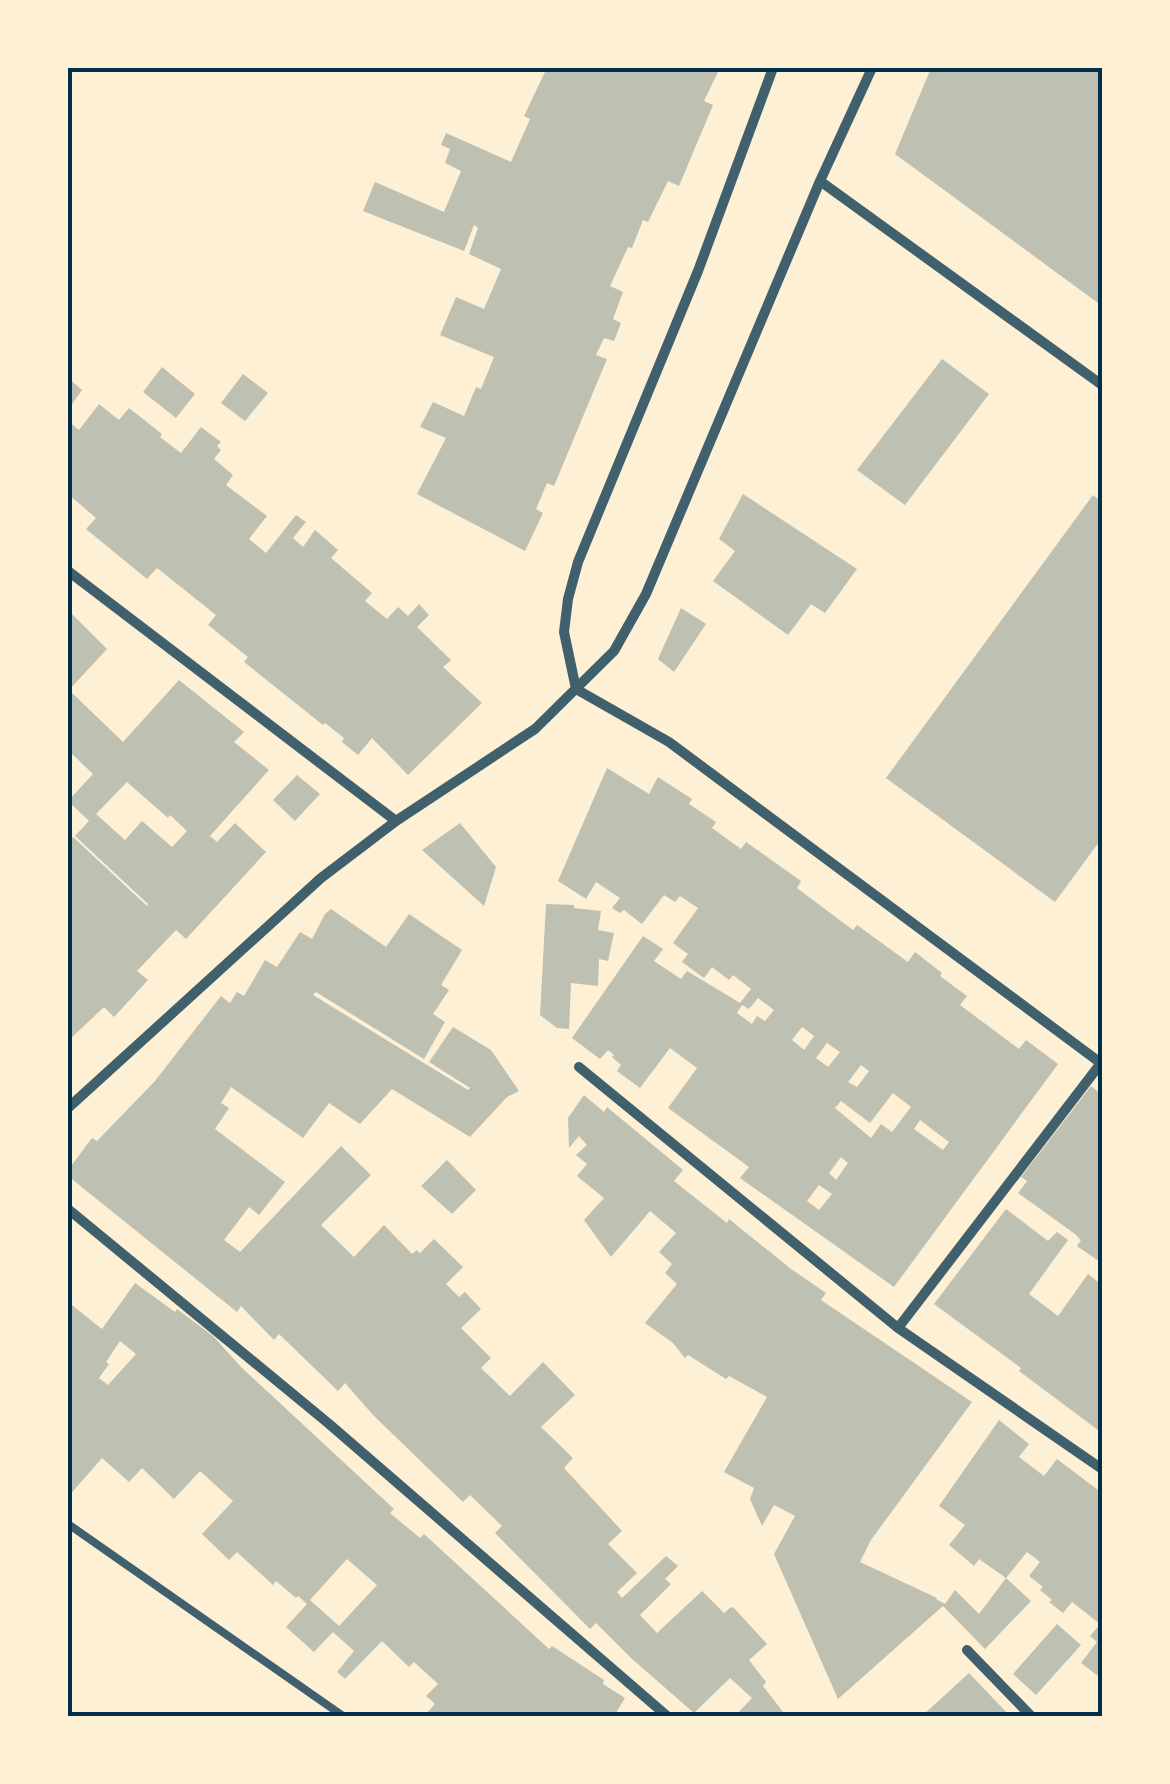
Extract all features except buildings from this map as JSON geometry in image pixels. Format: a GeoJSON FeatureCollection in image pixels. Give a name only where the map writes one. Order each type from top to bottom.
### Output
{"type":"FeatureCollection","features":[{"type":"Feature","properties":{"kind":"street"},"geometry":{"type":"LineString","coordinates":[[774,68],[698,272],[578,562],[564,632],[576,689],[668,742],[1102,1064],[898,1328]]}},
{"type":"Feature","properties":{"kind":"street"},"geometry":{"type":"LineString","coordinates":[[68,1108],[321,878],[396,822],[535,729],[614,652],[646,594],[820,180],[872,68]]}},
{"type":"Feature","properties":{"kind":"street"},"geometry":{"type":"LineString","coordinates":[[820,180],[1102,385]]}},
{"type":"Feature","properties":{"kind":"street"},"geometry":{"type":"LineString","coordinates":[[68,572],[396,822]]}},
{"type":"Feature","properties":{"kind":"street"},"geometry":{"type":"LineString","coordinates":[[578,1067],[898,1328],[1102,1468]]}},
{"type":"Feature","properties":{"kind":"street"},"geometry":{"type":"LineString","coordinates":[[68,1209],[328,1423],[667,1716]]}},
{"type":"Feature","properties":{"kind":"street"},"geometry":{"type":"LineString","coordinates":[[967,1650],[1031,1716]]}},
{"type":"Feature","properties":{"kind":"lane"},"geometry":{"type":"LineString","coordinates":[[68,1524],[343,1716]]}}]}
